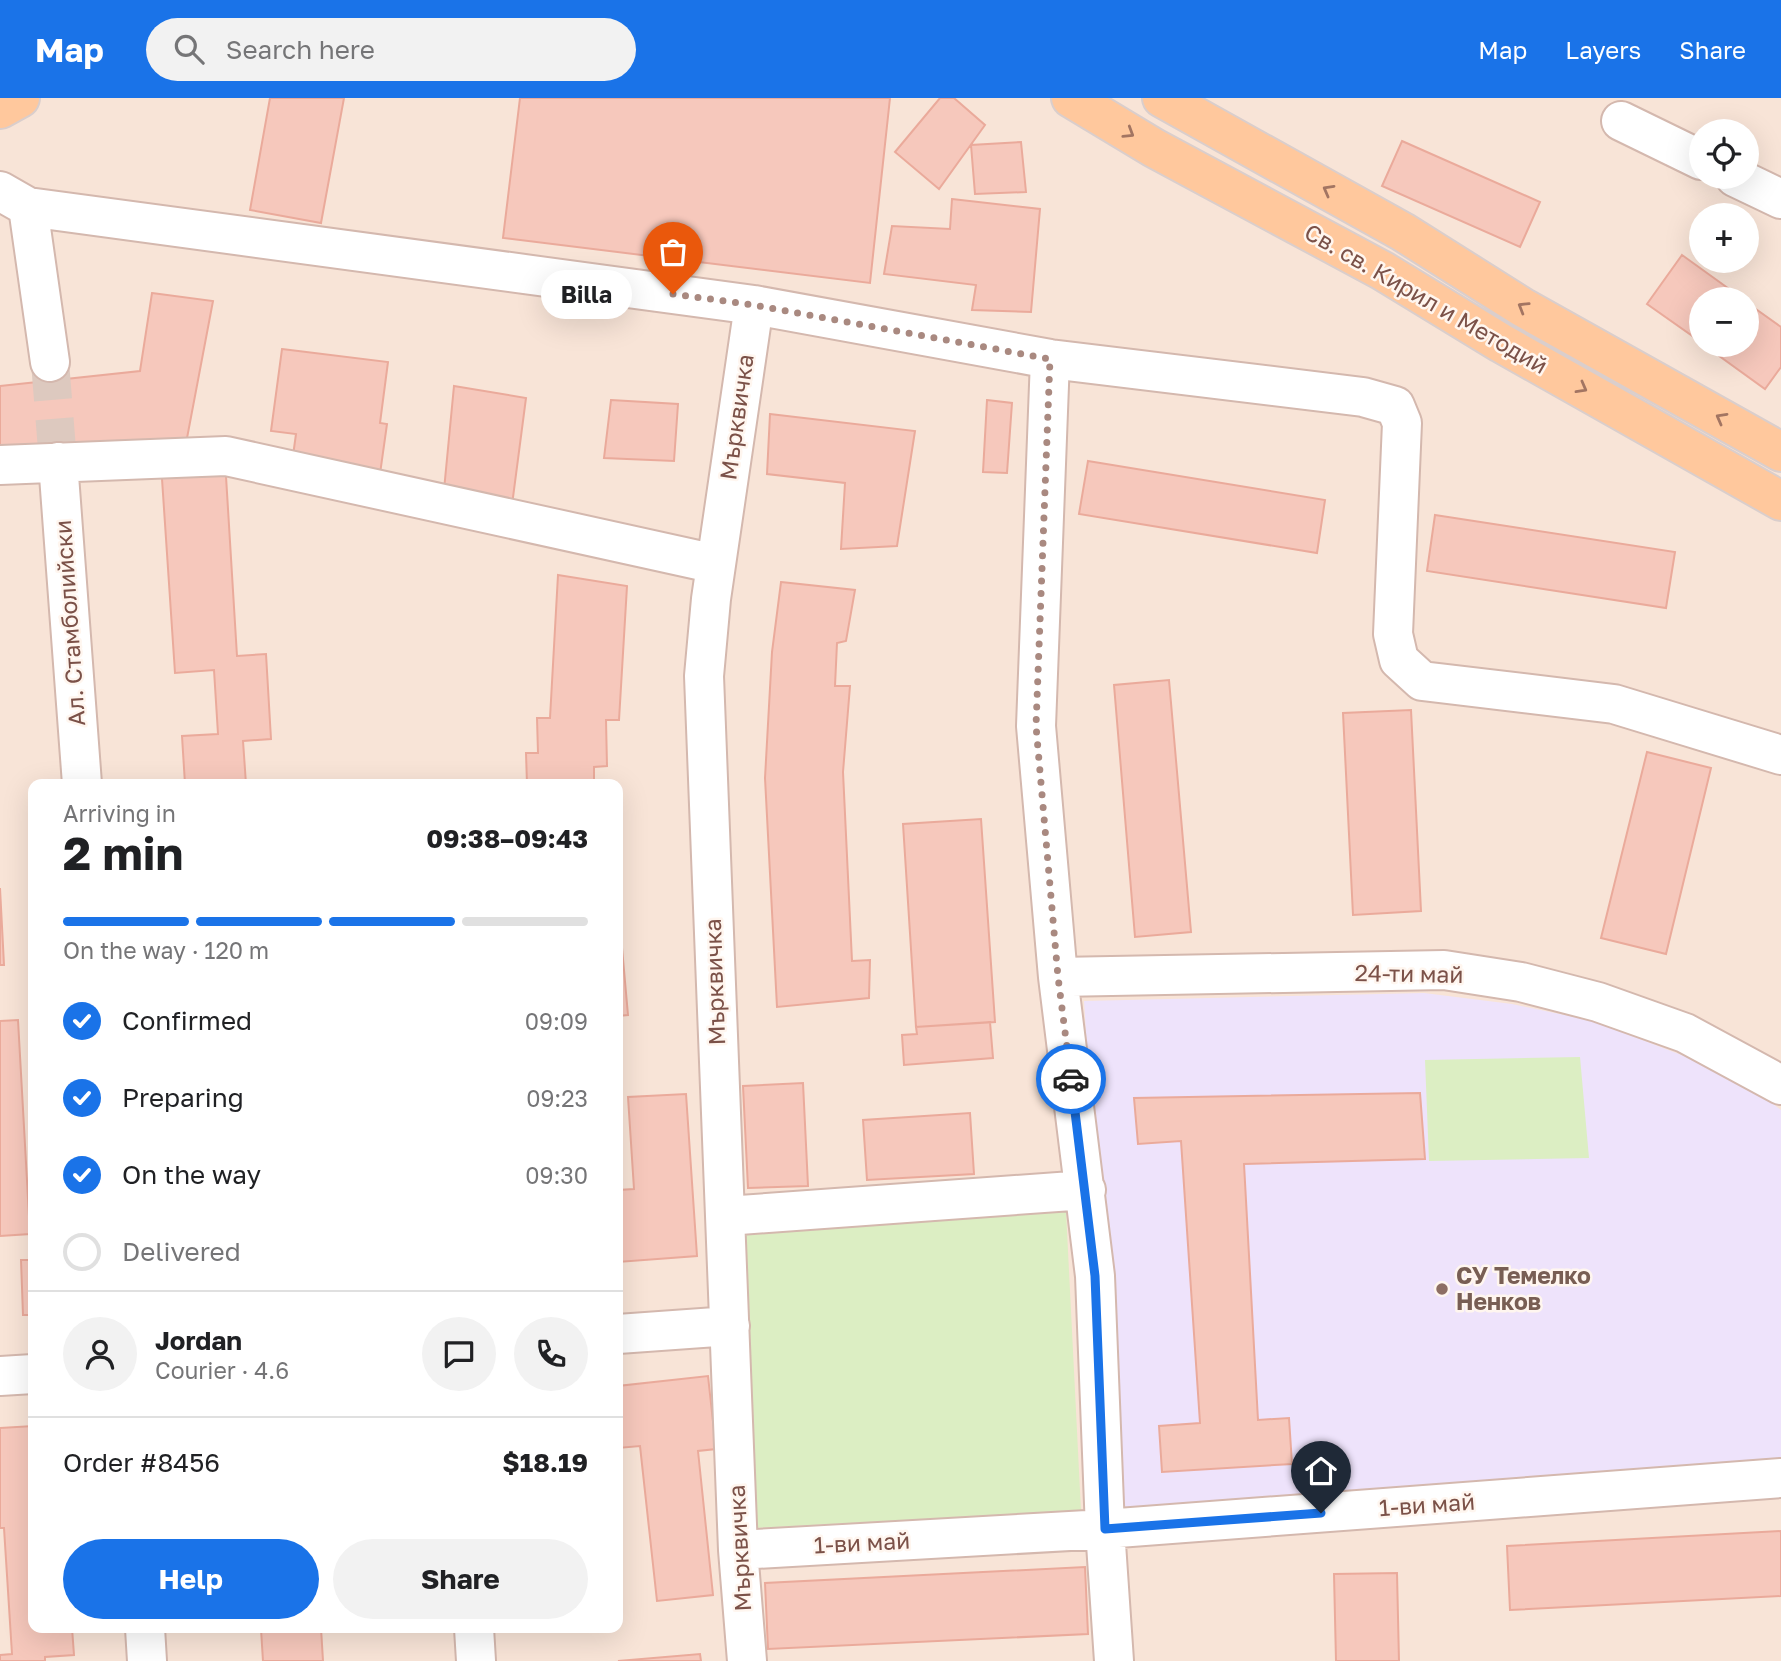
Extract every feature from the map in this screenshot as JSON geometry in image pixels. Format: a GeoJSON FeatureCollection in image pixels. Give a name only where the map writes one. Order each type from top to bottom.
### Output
{"type":"FeatureCollection","features":[{"type":"Feature","properties":{"kind":"main road"},"geometry":{"type":"LineString","coordinates":[[0,108],[20,98]]}},
{"type":"Feature","properties":{"kind":"main road","name":"Св. св. Кирил и Методий"},"geometry":{"type":"LineString","coordinates":[[1071,98],[1154,148],[1383,271],[1501,343],[1781,501]]}},
{"type":"Feature","properties":{"kind":"main road","name":"Св. св. Кирил и Методий"},"geometry":{"type":"LineString","coordinates":[[1162,98],[1403,232],[1522,307],[1781,452]]}},
{"type":"Feature","properties":{"kind":"street"},"geometry":{"type":"LineString","coordinates":[[1621,121],[1689,154]]}},
{"type":"Feature","properties":{"kind":"street"},"geometry":{"type":"LineString","coordinates":[[1759,188],[1781,199]]}},
{"type":"Feature","properties":{"kind":"street"},"geometry":{"type":"LineString","coordinates":[[50,362],[14,199],[754,305],[1050,359],[1363,397],[1395,406],[1402,423],[1393,634],[1399,660],[1422,681],[1614,704],[1781,755]]}},
{"type":"Feature","properties":{"kind":"street","name":"Мърквичка"},"geometry":{"type":"LineString","coordinates":[[747,1661],[738,1550],[704,676],[716,565],[754,305]]}},
{"type":"Feature","properties":{"kind":"street"},"geometry":{"type":"LineString","coordinates":[[1050,359],[1036,726],[1058,977],[1095,1276],[1105,1529],[1114,1661]]}},
{"type":"Feature","properties":{"kind":"street"},"geometry":{"type":"LineString","coordinates":[[0,465],[226,456],[716,565]]}},
{"type":"Feature","properties":{"kind":"street","name":"Ал. Стамболийски"},"geometry":{"type":"LineString","coordinates":[[58,463],[82,779]]}},
{"type":"Feature","properties":{"kind":"street","name":"24-ти май"},"geometry":{"type":"LineString","coordinates":[[1058,977],[1430,970],[1457,972],[1521,982],[1598,1002],[1685,1033],[1781,1085]]}},
{"type":"Feature","properties":{"kind":"street"},"geometry":{"type":"LineString","coordinates":[[726,1216],[1086,1190]]}},
{"type":"Feature","properties":{"kind":"street"},"geometry":{"type":"LineString","coordinates":[[623,1334],[730,1326]]}},
{"type":"Feature","properties":{"kind":"street"},"geometry":{"type":"LineString","coordinates":[[0,1377],[28,1374]]}},
{"type":"Feature","properties":{"kind":"street","name":"1-ви май"},"geometry":{"type":"LineString","coordinates":[[738,1550],[1105,1529],[1781,1478]]}},
{"type":"Feature","properties":{"kind":"street"},"geometry":{"type":"LineString","coordinates":[[145,1633],[147,1661]]}},
{"type":"Feature","properties":{"kind":"street"},"geometry":{"type":"LineString","coordinates":[[474,1633],[476,1661]]}},
{"type":"Feature","properties":{"kind":"shaded area"},"geometry":{"type":"Polygon","coordinates":[[[0,98],[1781,98],[1781,1661],[0,1661],[0,98]]]}},
{"type":"Feature","properties":{"kind":"shaded area","name":"СУ Темелко Ненков"},"geometry":{"type":"Polygon","coordinates":[[[1424,993],[1512,1004],[1593,1021],[1684,1056],[1764,1097],[1781,1110],[1781,1468],[1116,1513],[1084,1001],[1424,993]]]}},
{"type":"Feature","properties":{"kind":"green space"},"geometry":{"type":"Polygon","coordinates":[[[1580,1057],[1589,1158],[1429,1161],[1425,1060],[1580,1057]]]}},
{"type":"Feature","properties":{"kind":"green space"},"geometry":{"type":"Polygon","coordinates":[[[1066,1211],[1081,1511],[755,1528],[739,1228],[1066,1211]]]}},
{"type":"Feature","properties":{"kind":"building"},"geometry":{"type":"Polygon","coordinates":[[[270,98],[344,98],[321,223],[250,210],[270,98]]]}},
{"type":"Feature","properties":{"kind":"building"},"geometry":{"type":"Polygon","coordinates":[[[520,98],[890,98],[870,283],[503,238],[520,98]]]}},
{"type":"Feature","properties":{"kind":"building"},"geometry":{"type":"Polygon","coordinates":[[[940,98],[954,98],[985,125],[939,189],[895,152],[940,98]]]}},
{"type":"Feature","properties":{"kind":"building"},"geometry":{"type":"Polygon","coordinates":[[[1402,141],[1540,202],[1520,247],[1382,186],[1402,141]]]}},
{"type":"Feature","properties":{"kind":"building"},"geometry":{"type":"Polygon","coordinates":[[[1021,142],[1026,192],[975,194],[971,145],[1021,142]]]}},
{"type":"Feature","properties":{"kind":"building"},"geometry":{"type":"Polygon","coordinates":[[[952,199],[1040,209],[1031,312],[972,310],[976,285],[884,274],[892,226],[950,229],[952,199]]]}},
{"type":"Feature","properties":{"kind":"building"},"geometry":{"type":"Polygon","coordinates":[[[1682,255],[1689,260],[1689,273],[1707,273],[1726,287],[1689,287],[1689,334],[1647,304],[1682,255]]]}},
{"type":"Feature","properties":{"kind":"building"},"geometry":{"type":"Polygon","coordinates":[[[152,293],[213,301],[184,454],[0,458],[0,386],[140,371],[152,293]]]}},
{"type":"Feature","properties":{"kind":"building"},"geometry":{"type":"Polygon","coordinates":[[[1759,311],[1781,327],[1781,367],[1765,389],[1721,357],[1759,357],[1759,311]]]}},
{"type":"Feature","properties":{"kind":"building"},"geometry":{"type":"Polygon","coordinates":[[[282,349],[388,362],[380,423],[387,424],[379,481],[291,470],[296,434],[271,431],[282,349]]]}},
{"type":"Feature","properties":{"kind":"building"},"geometry":{"type":"Polygon","coordinates":[[[454,386],[526,398],[512,505],[444,490],[454,386]]]}},
{"type":"Feature","properties":{"kind":"building"},"geometry":{"type":"Polygon","coordinates":[[[611,400],[678,404],[674,461],[604,458],[611,400]]]}},
{"type":"Feature","properties":{"kind":"building"},"geometry":{"type":"Polygon","coordinates":[[[987,400],[1012,403],[1007,473],[983,472],[987,400]]]}},
{"type":"Feature","properties":{"kind":"building"},"geometry":{"type":"Polygon","coordinates":[[[770,414],[915,431],[897,546],[841,549],[845,483],[767,474],[770,414]]]}},
{"type":"Feature","properties":{"kind":"building"},"geometry":{"type":"Polygon","coordinates":[[[225,460],[237,656],[266,654],[271,739],[243,741],[246,779],[185,779],[182,736],[218,734],[214,670],[175,673],[161,464],[225,460]]]}},
{"type":"Feature","properties":{"kind":"building"},"geometry":{"type":"Polygon","coordinates":[[[1088,461],[1325,500],[1317,553],[1079,514],[1088,461]]]}},
{"type":"Feature","properties":{"kind":"building"},"geometry":{"type":"Polygon","coordinates":[[[1435,515],[1675,552],[1666,608],[1427,571],[1435,515]]]}},
{"type":"Feature","properties":{"kind":"building"},"geometry":{"type":"Polygon","coordinates":[[[558,575],[627,586],[619,720],[606,720],[607,766],[594,767],[594,779],[527,779],[526,753],[538,753],[537,718],[550,718],[558,575]]]}},
{"type":"Feature","properties":{"kind":"building"},"geometry":{"type":"Polygon","coordinates":[[[781,582],[855,590],[846,641],[837,643],[835,686],[850,686],[843,772],[852,961],[870,960],[869,998],[777,1007],[765,778],[772,652],[781,582]]]}},
{"type":"Feature","properties":{"kind":"building"},"geometry":{"type":"Polygon","coordinates":[[[1169,680],[1191,932],[1135,937],[1114,685],[1169,680]]]}},
{"type":"Feature","properties":{"kind":"building"},"geometry":{"type":"Polygon","coordinates":[[[1411,710],[1421,911],[1353,915],[1343,713],[1411,710]]]}},
{"type":"Feature","properties":{"kind":"building"},"geometry":{"type":"Polygon","coordinates":[[[1647,752],[1711,768],[1666,954],[1601,938],[1647,752]]]}},
{"type":"Feature","properties":{"kind":"building"},"geometry":{"type":"Polygon","coordinates":[[[981,819],[995,1022],[916,1027],[903,824],[981,819]]]}},
{"type":"Feature","properties":{"kind":"building"},"geometry":{"type":"Polygon","coordinates":[[[0,888],[4,965],[0,965],[0,888]]]}},
{"type":"Feature","properties":{"kind":"building"},"geometry":{"type":"Polygon","coordinates":[[[623,959],[628,1015],[623,1016],[623,959]]]}},
{"type":"Feature","properties":{"kind":"building"},"geometry":{"type":"Polygon","coordinates":[[[18,1020],[28,1234],[0,1236],[0,1021],[18,1020]]]}},
{"type":"Feature","properties":{"kind":"building"},"geometry":{"type":"Polygon","coordinates":[[[990,1022],[993,1058],[904,1065],[902,1035],[917,1034],[916,1027],[990,1022]]]}},
{"type":"Feature","properties":{"kind":"building"},"geometry":{"type":"Polygon","coordinates":[[[803,1083],[808,1186],[748,1188],[743,1086],[803,1083]]]}},
{"type":"Feature","properties":{"kind":"building"},"geometry":{"type":"Polygon","coordinates":[[[1420,1093],[1425,1159],[1244,1164],[1258,1420],[1289,1418],[1292,1464],[1162,1472],[1159,1426],[1200,1423],[1181,1141],[1138,1144],[1134,1098],[1420,1093]]]}},
{"type":"Feature","properties":{"kind":"building"},"geometry":{"type":"Polygon","coordinates":[[[686,1094],[697,1256],[623,1262],[623,1190],[634,1189],[628,1097],[686,1094]]]}},
{"type":"Feature","properties":{"kind":"building"},"geometry":{"type":"Polygon","coordinates":[[[970,1113],[974,1174],[867,1180],[863,1120],[970,1113]]]}},
{"type":"Feature","properties":{"kind":"building"},"geometry":{"type":"Polygon","coordinates":[[[21,1260],[28,1260],[28,1315],[23,1315],[21,1260]]]}},
{"type":"Feature","properties":{"kind":"building"},"geometry":{"type":"Polygon","coordinates":[[[708,1376],[716,1449],[698,1451],[713,1595],[657,1601],[640,1446],[623,1448],[623,1385],[708,1376]]]}},
{"type":"Feature","properties":{"kind":"building"},"geometry":{"type":"Polygon","coordinates":[[[28,1426],[28,1633],[72,1633],[74,1655],[45,1657],[45,1661],[0,1661],[0,1655],[12,1654],[4,1528],[0,1528],[0,1428],[28,1426]]]}},
{"type":"Feature","properties":{"kind":"building"},"geometry":{"type":"Polygon","coordinates":[[[1781,1531],[1781,1596],[1510,1610],[1507,1546],[1781,1531]]]}},
{"type":"Feature","properties":{"kind":"building"},"geometry":{"type":"Polygon","coordinates":[[[1085,1567],[1088,1634],[768,1649],[765,1583],[1085,1567]]]}},
{"type":"Feature","properties":{"kind":"building"},"geometry":{"type":"Polygon","coordinates":[[[1397,1573],[1399,1661],[1336,1661],[1334,1574],[1397,1573]]]}},
{"type":"Feature","properties":{"kind":"building"},"geometry":{"type":"Polygon","coordinates":[[[261,1633],[321,1633],[323,1661],[263,1661],[261,1633]]]}},
{"type":"Feature","properties":{"kind":"building"},"geometry":{"type":"Polygon","coordinates":[[[700,1654],[701,1661],[618,1661],[700,1654]]]}},
{"type":"Feature","properties":{"kind":"tunnel"},"geometry":{"type":"LineString","coordinates":[[50,362],[58,462]]}},
{"type":"Feature","properties":{"kind":"way so far"},"geometry":{"type":"LineString","coordinates":[[673,294],[754,305],[1050,359],[1036,726],[1058,977],[1071,1079]]}},
{"type":"Feature","properties":{"kind":"place","name":"Billa"},"geometry":{"type":"Point","coordinates":[673,294]}},
{"type":"Feature","properties":{"kind":"place","name":"СУ Темелко Ненков"},"geometry":{"type":"Point","coordinates":[1442,1289]}},
{"type":"Feature","properties":{"kind":"route"},"geometry":{"type":"LineString","coordinates":[[1071,1079],[1095,1276],[1105,1529],[1321,1513]]}}]}
